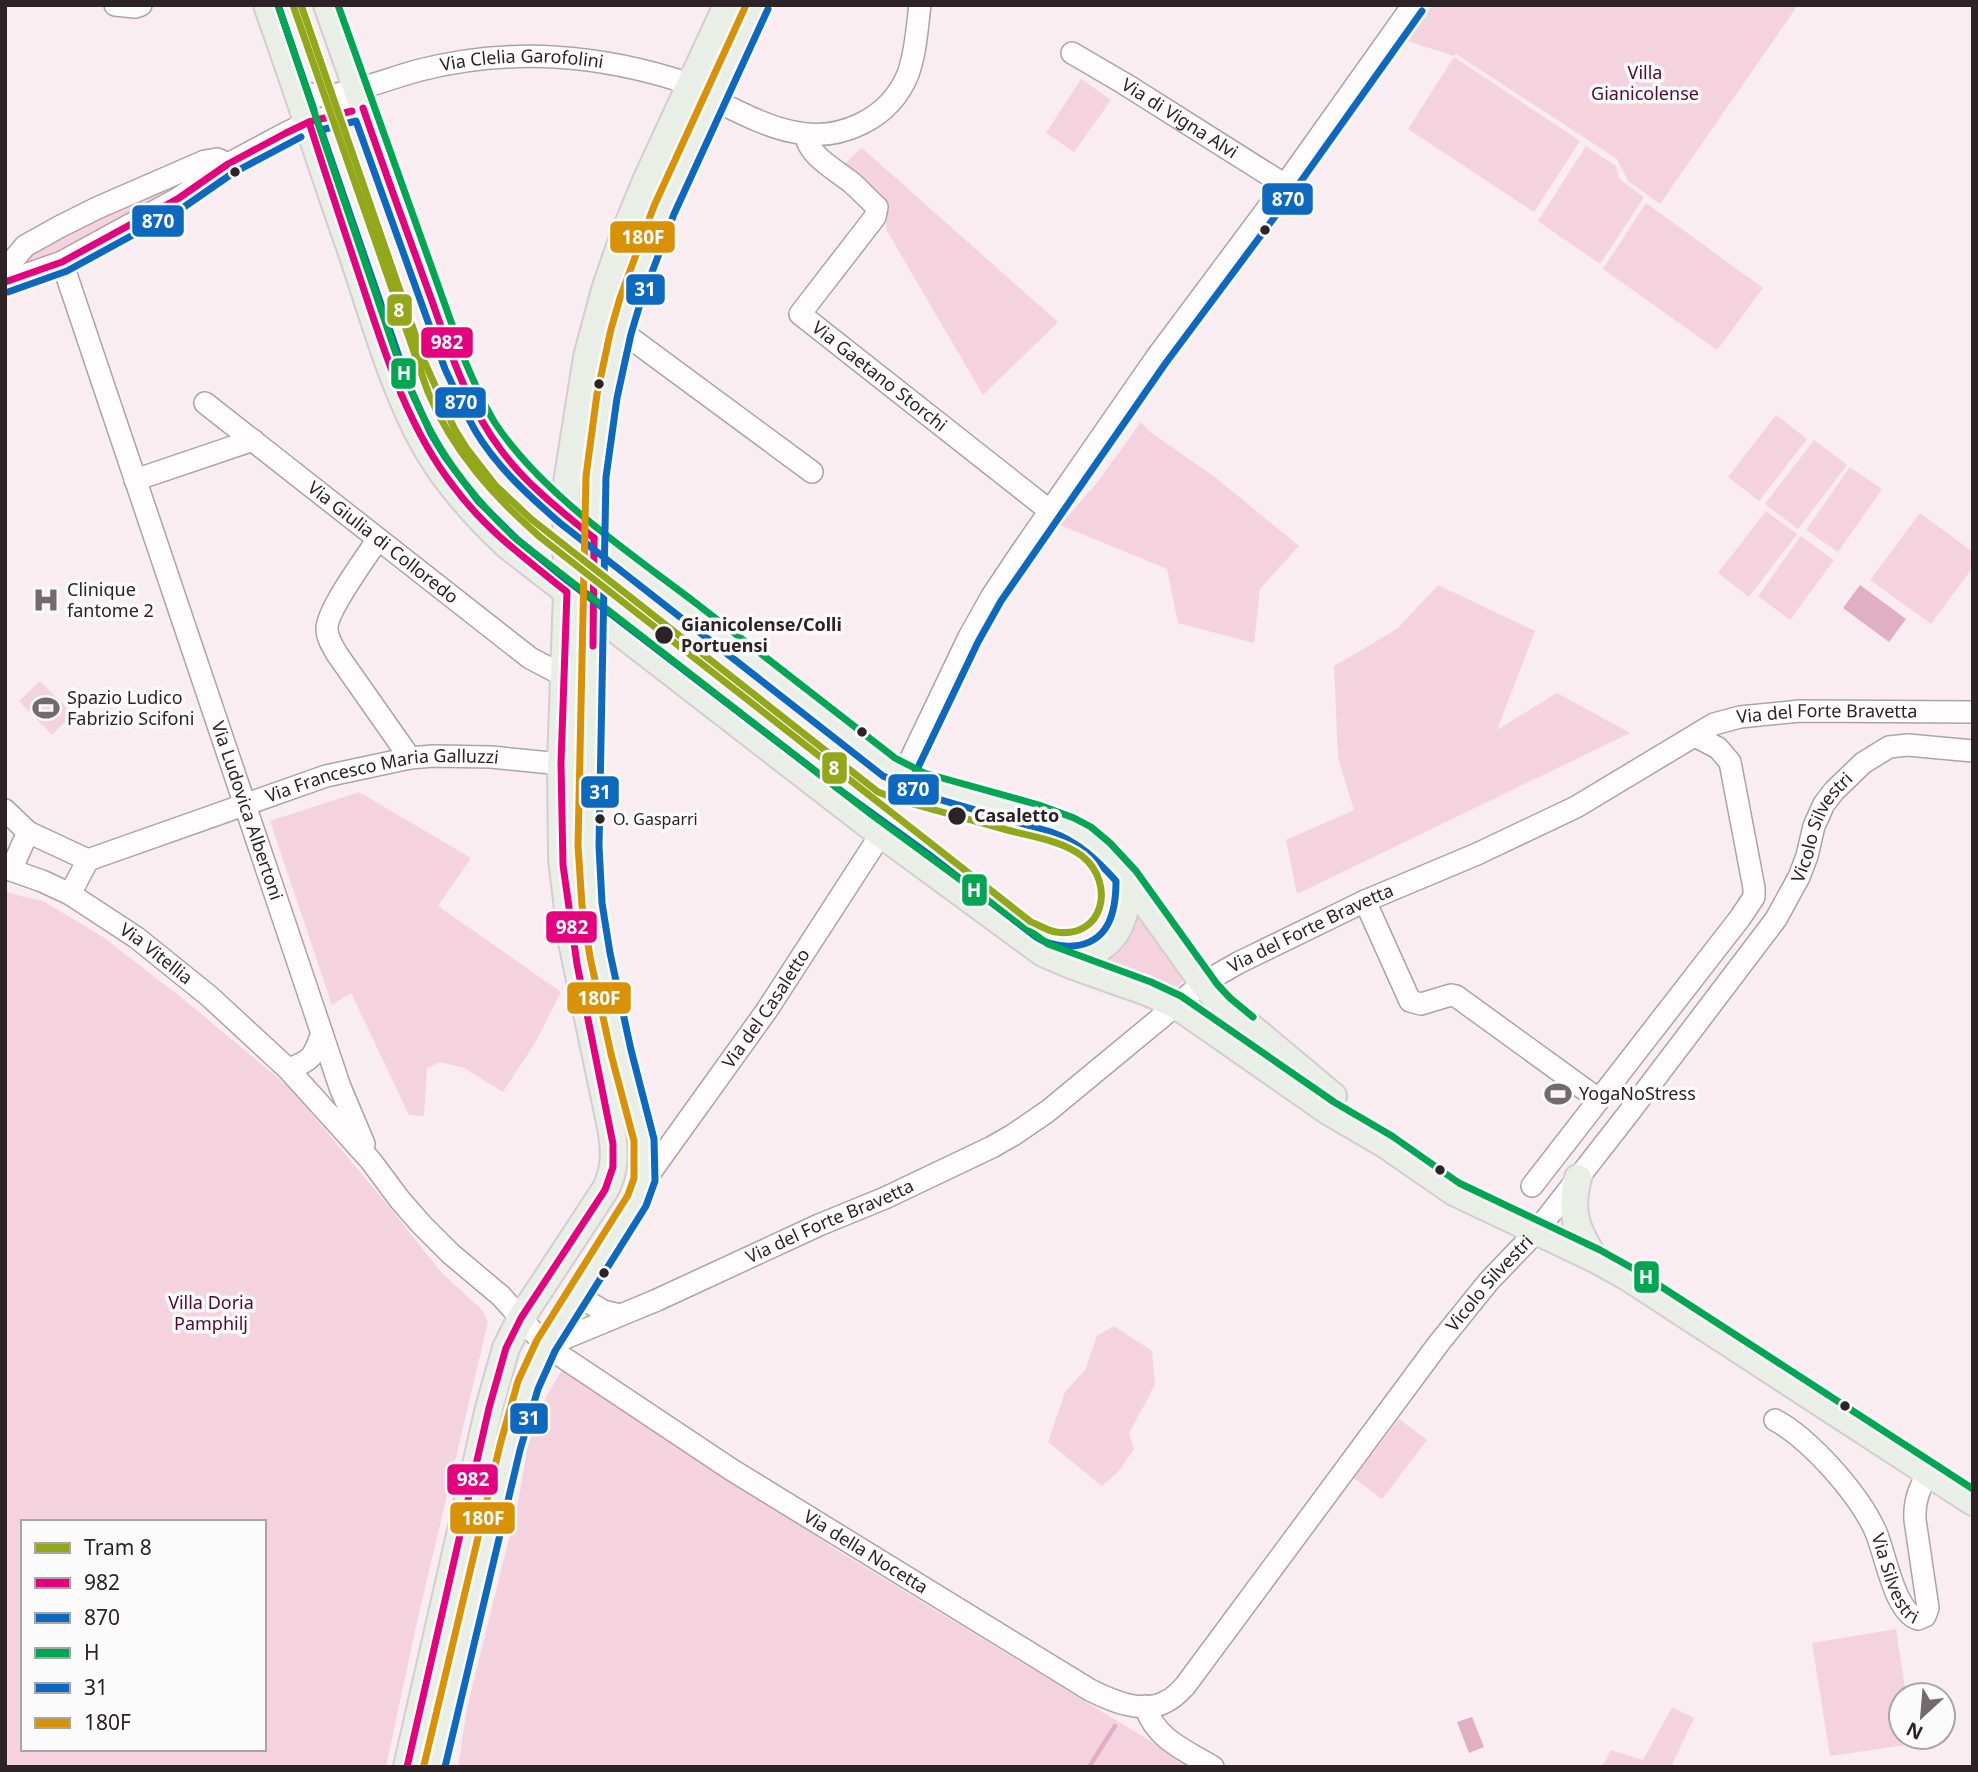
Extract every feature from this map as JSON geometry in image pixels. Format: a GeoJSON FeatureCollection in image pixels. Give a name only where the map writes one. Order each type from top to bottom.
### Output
{"type":"FeatureCollection","features":[{"type":"Feature","properties":{"kind":"main road"},"geometry":{"type":"LineString","coordinates":[[267,5],[408,411],[428,450],[453,487],[508,546],[881,834],[1043,953],[1176,1005],[1328,1111],[1386,1145],[1454,1192],[1595,1259],[1654,1293],[1973,1502]]}},
{"type":"Feature","properties":{"kind":"main road"},"geometry":{"type":"LineString","coordinates":[[327,5],[449,349],[471,401],[502,450],[536,488],[594,538],[878,759],[903,775],[933,787],[1037,815],[1070,828],[1096,845],[1127,877],[1203,983],[1223,1006],[1339,1101],[1386,1145]]}},
{"type":"Feature","properties":{"kind":"main road"},"geometry":{"type":"LineString","coordinates":[[407,1767],[489,1408],[506,1349],[521,1318],[612,1176],[615,1158],[611,1127],[581,987],[562,859],[561,764],[568,477],[592,336],[623,237],[727,5]]}},
{"type":"Feature","properties":{"kind":"main road"},"geometry":{"type":"LineString","coordinates":[[434,1767],[512,1437],[531,1377],[546,1346],[637,1200],[645,1180],[645,1151],[641,1127],[607,990],[592,904],[587,816],[597,459],[621,331],[641,269],[664,210],[758,5]]}},
{"type":"Feature","properties":{"kind":"main road"},"geometry":{"type":"LineString","coordinates":[[1043,953],[1077,956],[1096,951],[1104,945],[1120,926],[1126,910],[1127,877]]}},
{"type":"Feature","properties":{"kind":"main road"},"geometry":{"type":"LineString","coordinates":[[1578,1178],[1574,1213],[1579,1231],[1595,1259]]}},
{"type":"Feature","properties":{"kind":"street"},"geometry":{"type":"LineString","coordinates":[[115,5],[141,5]]}},
{"type":"Feature","properties":{"kind":"street"},"geometry":{"type":"LineString","coordinates":[[714,100],[783,130],[804,134],[828,134],[848,130],[867,121],[893,100],[905,82],[913,60],[919,5]]}},
{"type":"Feature","properties":{"kind":"street"},"geometry":{"type":"LineString","coordinates":[[903,775],[955,664],[992,597],[1156,358],[1285,185],[1413,5]]}},
{"type":"Feature","properties":{"kind":"street","name":"Via di Vigna Alvi"},"geometry":{"type":"LineString","coordinates":[[1072,53],[1285,185]]}},
{"type":"Feature","properties":{"kind":"street","name":"Via Clelia Garofolini"},"geometry":{"type":"LineString","coordinates":[[359,99],[419,70],[491,58],[532,56],[602,62],[690,84]]}},
{"type":"Feature","properties":{"kind":"street"},"geometry":{"type":"LineString","coordinates":[[298,91],[359,99]]}},
{"type":"Feature","properties":{"kind":"street"},"geometry":{"type":"LineString","coordinates":[[9,277],[62,262],[178,198],[228,164],[359,99]]}},
{"type":"Feature","properties":{"kind":"street","name":"Via Gaetano Storchi"},"geometry":{"type":"LineString","coordinates":[[804,134],[815,153],[853,184],[877,210],[875,217],[800,314],[1045,507]]}},
{"type":"Feature","properties":{"kind":"street"},"geometry":{"type":"LineString","coordinates":[[9,277],[25,246],[97,208],[205,161],[217,159],[228,164]]}},
{"type":"Feature","properties":{"kind":"street"},"geometry":{"type":"LineString","coordinates":[[639,200],[664,210]]}},
{"type":"Feature","properties":{"kind":"street","name":"Via Ludovica Albertoni"},"geometry":{"type":"LineString","coordinates":[[62,262],[345,1100],[371,1161]]}},
{"type":"Feature","properties":{"kind":"street"},"geometry":{"type":"LineString","coordinates":[[621,331],[813,472]]}},
{"type":"Feature","properties":{"kind":"street","name":"Via Giulia di Colloredo"},"geometry":{"type":"LineString","coordinates":[[205,403],[530,659],[564,676]]}},
{"type":"Feature","properties":{"kind":"street"},"geometry":{"type":"LineString","coordinates":[[135,480],[253,440]]}},
{"type":"Feature","properties":{"kind":"street"},"geometry":{"type":"LineString","coordinates":[[378,539],[335,605],[327,621],[328,638],[410,758]]}},
{"type":"Feature","properties":{"kind":"street","name":"Via del Forte Bravetta"},"geometry":{"type":"LineString","coordinates":[[546,1346],[885,1198],[992,1147],[1048,1111],[1203,983],[1365,901],[1477,854],[1576,807],[1722,721],[1800,711],[1973,712]]}},
{"type":"Feature","properties":{"kind":"street"},"geometry":{"type":"LineString","coordinates":[[1532,1186],[1754,897],[1730,761],[1718,748],[1695,736]]}},
{"type":"Feature","properties":{"kind":"street","name":"Vicolo Silvestri"},"geometry":{"type":"LineString","coordinates":[[1145,1706],[1169,1701],[1185,1686],[1439,1343],[1489,1281],[1536,1232],[1776,919],[1799,877],[1814,826],[1828,798],[1841,783],[1863,763],[1895,745],[1973,751]]}},
{"type":"Feature","properties":{"kind":"street","name":"Via Francesco Maria Galluzzi"},"geometry":{"type":"LineString","coordinates":[[88,860],[326,776],[410,758],[491,757],[561,764]]}},
{"type":"Feature","properties":{"kind":"street"},"geometry":{"type":"LineString","coordinates":[[5,810],[28,832],[88,860],[70,894]]}},
{"type":"Feature","properties":{"kind":"street"},"geometry":{"type":"LineString","coordinates":[[8,869],[28,832]]}},
{"type":"Feature","properties":{"kind":"street","name":"Via del Casaletto"},"geometry":{"type":"LineString","coordinates":[[645,1180],[767,1010],[881,834]]}},
{"type":"Feature","properties":{"kind":"street","name":"Via Vitellia"},"geometry":{"type":"LineString","coordinates":[[8,869],[70,894],[136,938],[193,982],[288,1069],[371,1161],[421,1224],[451,1254],[501,1296],[521,1318]]}},
{"type":"Feature","properties":{"kind":"street"},"geometry":{"type":"LineString","coordinates":[[1365,901],[1410,1001],[1417,1004],[1456,996],[1598,1099]]}},
{"type":"Feature","properties":{"kind":"street"},"geometry":{"type":"LineString","coordinates":[[288,1069],[312,1056],[322,1033]]}},
{"type":"Feature","properties":{"kind":"street"},"geometry":{"type":"LineString","coordinates":[[577,1295],[603,1311],[620,1315]]}},
{"type":"Feature","properties":{"kind":"street","name":"Via della Nocetta"},"geometry":{"type":"LineString","coordinates":[[521,1318],[546,1346],[733,1470],[1079,1682],[1116,1701],[1145,1706]]}},
{"type":"Feature","properties":{"kind":"street","name":"Via Silvestri"},"geometry":{"type":"LineString","coordinates":[[1775,1420],[1822,1458],[1856,1498],[1877,1535],[1900,1601],[1910,1616],[1916,1619],[1924,1616],[1928,1608],[1914,1511],[1917,1494],[1928,1474]]}},
{"type":"Feature","properties":{"kind":"street"},"geometry":{"type":"LineString","coordinates":[[1145,1706],[1151,1722],[1162,1735],[1213,1767]]}},
{"type":"Feature","properties":{"kind":"green space","name":"Villa Gianicolense"},"geometry":{"type":"Polygon","coordinates":[[[1433,5],[1798,5],[1660,204],[1628,181],[1617,159],[1456,54],[1454,56],[1405,40],[1433,5]]]}},
{"type":"Feature","properties":{"kind":"green space"},"geometry":{"type":"Polygon","coordinates":[[[1454,57],[1580,141],[1534,212],[1408,129],[1454,57]]]}},
{"type":"Feature","properties":{"kind":"green space"},"geometry":{"type":"Polygon","coordinates":[[[1081,79],[1111,100],[1074,152],[1046,133],[1081,79]]]}},
{"type":"Feature","properties":{"kind":"green space"},"geometry":{"type":"Polygon","coordinates":[[[1586,146],[1616,166],[1619,179],[1644,197],[1600,264],[1538,221],[1586,146]]]}},
{"type":"Feature","properties":{"kind":"green space"},"geometry":{"type":"Polygon","coordinates":[[[862,148],[1058,322],[983,395],[887,231],[884,211],[841,167],[862,148]]]}},
{"type":"Feature","properties":{"kind":"green space"},"geometry":{"type":"Polygon","coordinates":[[[175,184],[177,189],[40,262],[25,262],[26,251],[175,184]]]}},
{"type":"Feature","properties":{"kind":"green space"},"geometry":{"type":"Polygon","coordinates":[[[1646,203],[1763,288],[1717,350],[1603,269],[1646,203]]]}},
{"type":"Feature","properties":{"kind":"green space"},"geometry":{"type":"Polygon","coordinates":[[[1776,415],[1807,439],[1759,501],[1728,477],[1776,415]]]}},
{"type":"Feature","properties":{"kind":"green space"},"geometry":{"type":"Polygon","coordinates":[[[1141,422],[1149,431],[1216,478],[1299,546],[1260,589],[1254,643],[1178,623],[1167,569],[1060,525],[1096,484],[1141,422]]]}},
{"type":"Feature","properties":{"kind":"green space"},"geometry":{"type":"Polygon","coordinates":[[[1814,440],[1847,465],[1798,529],[1765,504],[1814,440]]]}},
{"type":"Feature","properties":{"kind":"green space"},"geometry":{"type":"Polygon","coordinates":[[[1850,467],[1882,489],[1838,552],[1806,530],[1850,467]]]}},
{"type":"Feature","properties":{"kind":"green space"},"geometry":{"type":"Polygon","coordinates":[[[1766,511],[1797,534],[1749,597],[1718,573],[1766,511]]]}},
{"type":"Feature","properties":{"kind":"green space"},"geometry":{"type":"Polygon","coordinates":[[[1920,513],[1973,552],[1973,567],[1931,624],[1870,580],[1920,513]]]}},
{"type":"Feature","properties":{"kind":"green space"},"geometry":{"type":"Polygon","coordinates":[[[1801,536],[1834,560],[1790,620],[1758,596],[1801,536]]]}},
{"type":"Feature","properties":{"kind":"green space"},"geometry":{"type":"Polygon","coordinates":[[[1438,585],[1535,631],[1497,730],[1557,693],[1630,733],[1297,894],[1286,840],[1354,810],[1338,758],[1334,666],[1397,629],[1438,585]]]}},
{"type":"Feature","properties":{"kind":"green space","name":"Spazio Ludico Fabrizio Scifoni"},"geometry":{"type":"Polygon","coordinates":[[[40,681],[73,714],[52,735],[19,701],[40,681]]]}},
{"type":"Feature","properties":{"kind":"green space"},"geometry":{"type":"Polygon","coordinates":[[[359,792],[471,858],[438,906],[561,992],[535,1043],[503,1092],[464,1068],[440,1062],[427,1068],[424,1116],[409,1115],[351,993],[332,1005],[270,821],[359,792]]]}},
{"type":"Feature","properties":{"kind":"green space","name":"Villa Doria Pamphilj"},"geometry":{"type":"Polygon","coordinates":[[[5,892],[43,901],[103,937],[182,998],[291,1089],[441,1272],[482,1310],[488,1322],[416,1626],[386,1767],[5,1767],[5,892]]]}},
{"type":"Feature","properties":{"kind":"green space"},"geometry":{"type":"Polygon","coordinates":[[[1136,913],[1183,981],[1176,987],[1125,966],[1097,961],[1136,913]]]}},
{"type":"Feature","properties":{"kind":"green space"},"geometry":{"type":"Polygon","coordinates":[[[1114,1326],[1152,1351],[1155,1385],[1129,1433],[1134,1449],[1118,1472],[1102,1486],[1048,1442],[1065,1392],[1085,1370],[1097,1336],[1114,1326]]]}},
{"type":"Feature","properties":{"kind":"green space"},"geometry":{"type":"Polygon","coordinates":[[[563,1368],[651,1424],[835,1549],[1193,1767],[458,1767],[467,1708],[518,1502],[528,1445],[545,1399],[563,1368]]]}},
{"type":"Feature","properties":{"kind":"green space"},"geometry":{"type":"Polygon","coordinates":[[[1399,1419],[1427,1440],[1382,1499],[1354,1478],[1399,1419]]]}},
{"type":"Feature","properties":{"kind":"green space"},"geometry":{"type":"Polygon","coordinates":[[[1896,1629],[1904,1681],[1887,1681],[1887,1748],[1830,1756],[1812,1643],[1896,1629]]]}},
{"type":"Feature","properties":{"kind":"green space"},"geometry":{"type":"Polygon","coordinates":[[[1672,1707],[1694,1718],[1671,1767],[1602,1767],[1611,1750],[1643,1760],[1672,1707]]]}},
{"type":"Feature","properties":{"kind":"shaded area"},"geometry":{"type":"Polygon","coordinates":[[[1860,585],[1906,619],[1889,642],[1843,608],[1860,585]]]}},
{"type":"Feature","properties":{"kind":"shaded area"},"geometry":{"type":"Polygon","coordinates":[[[1472,1717],[1484,1747],[1469,1753],[1457,1722],[1472,1717]]]}},
{"type":"Feature","properties":{"kind":"waterway"},"geometry":{"type":"LineString","coordinates":[[1089,1767],[1115,1726]]}},
{"type":"Feature","properties":{"kind":"tram line","name":"8"},"geometry":{"type":"LineString","coordinates":[[293,5],[428,392],[449,433],[475,471],[540,537],[1031,922],[1056,932],[1072,932],[1085,927],[1100,907],[1101,894],[1093,867],[1082,856],[1048,840],[902,801],[878,792],[531,519],[495,485],[454,428],[425,363],[301,5]]}},
{"type":"Feature","properties":{"kind":"transit line","name":"870"},"geometry":{"type":"LineString","coordinates":[[278,5],[314,110]]}},
{"type":"Feature","properties":{"kind":"transit line","name":"H"},"geometry":{"type":"LineString","coordinates":[[278,5],[406,380],[430,430],[458,474],[515,538],[872,815],[1048,944],[1151,982],[1181,996],[1334,1102],[1392,1136],[1459,1183],[1634,1269],[1973,1489]]}},
{"type":"Feature","properties":{"kind":"transit line","name":"H"},"geometry":{"type":"LineString","coordinates":[[338,5],[465,361],[495,423],[514,449],[588,521],[895,758],[924,773],[1039,805],[1091,827],[1136,871],[1217,984],[1253,1017]]}},
{"type":"Feature","properties":{"kind":"transit line","name":"180F"},"geometry":{"type":"LineString","coordinates":[[424,1765],[500,1445],[518,1381],[537,1340],[628,1195],[634,1178],[634,1141],[611,1054],[582,905],[578,846],[586,476],[597,394],[620,298],[654,206],[746,5]]}},
{"type":"Feature","properties":{"kind":"transit line","name":"31"},"geometry":{"type":"LineString","coordinates":[[445,1767],[520,1450],[538,1389],[555,1351],[646,1206],[655,1181],[654,1139],[631,1050],[602,903],[599,846],[606,477],[617,398],[640,304],[674,214],[768,9]]}},
{"type":"Feature","properties":{"kind":"transit line","name":"870"},"geometry":{"type":"LineString","coordinates":[[912,780],[978,642],[1001,601],[1165,364],[1294,191],[1422,11]]}},
{"type":"Feature","properties":{"kind":"transit line","name":"982"},"geometry":{"type":"LineString","coordinates":[[363,108],[450,352],[477,412],[488,432],[521,474],[544,497],[594,538]]}},
{"type":"Feature","properties":{"kind":"transit line","name":"982"},"geometry":{"type":"LineString","coordinates":[[5,282],[62,262],[179,198],[228,164],[286,133],[309,122],[352,111]]}},
{"type":"Feature","properties":{"kind":"transit line","name":"870"},"geometry":{"type":"LineString","coordinates":[[356,121],[445,369],[476,432],[504,469],[560,523],[883,776],[931,797],[1051,832],[1087,852],[1116,881],[1112,914],[1108,924],[1095,939],[1085,944],[1063,946],[1036,937],[564,578],[519,541],[478,501],[431,434],[408,383],[321,130],[356,121]]}},
{"type":"Feature","properties":{"kind":"transit line","name":"982"},"geometry":{"type":"LineString","coordinates":[[309,122],[389,363],[423,440],[454,487],[479,517],[567,592],[561,763],[563,865],[577,964],[613,1144],[613,1167],[605,1190],[521,1318],[506,1348],[489,1408],[407,1767]]}},
{"type":"Feature","properties":{"kind":"transit line","name":"870"},"geometry":{"type":"LineString","coordinates":[[8,292],[67,271],[184,207],[233,173],[301,137]]}},
{"type":"Feature","properties":{"kind":"transit line","name":"982"},"geometry":{"type":"LineString","coordinates":[[593,646],[594,538]]}},
{"type":"Feature","properties":{"kind":"place","name":"Clinique fantome 2"},"geometry":{"type":"Point","coordinates":[46,600]}},
{"type":"Feature","properties":{"kind":"place","name":"Gianicolense/Colli Portuensi"},"geometry":{"type":"Point","coordinates":[664,635]}},
{"type":"Feature","properties":{"kind":"place","name":"Spazio Ludico Fabrizio Scifoni"},"geometry":{"type":"Point","coordinates":[46,708]}},
{"type":"Feature","properties":{"kind":"place","name":"Casaletto"},"geometry":{"type":"Point","coordinates":[957,816]}},
{"type":"Feature","properties":{"kind":"place","name":"O. Gasparri"},"geometry":{"type":"Point","coordinates":[600,819]}},
{"type":"Feature","properties":{"kind":"place","name":"YogaNoStress"},"geometry":{"type":"Point","coordinates":[1558,1094]}}]}
